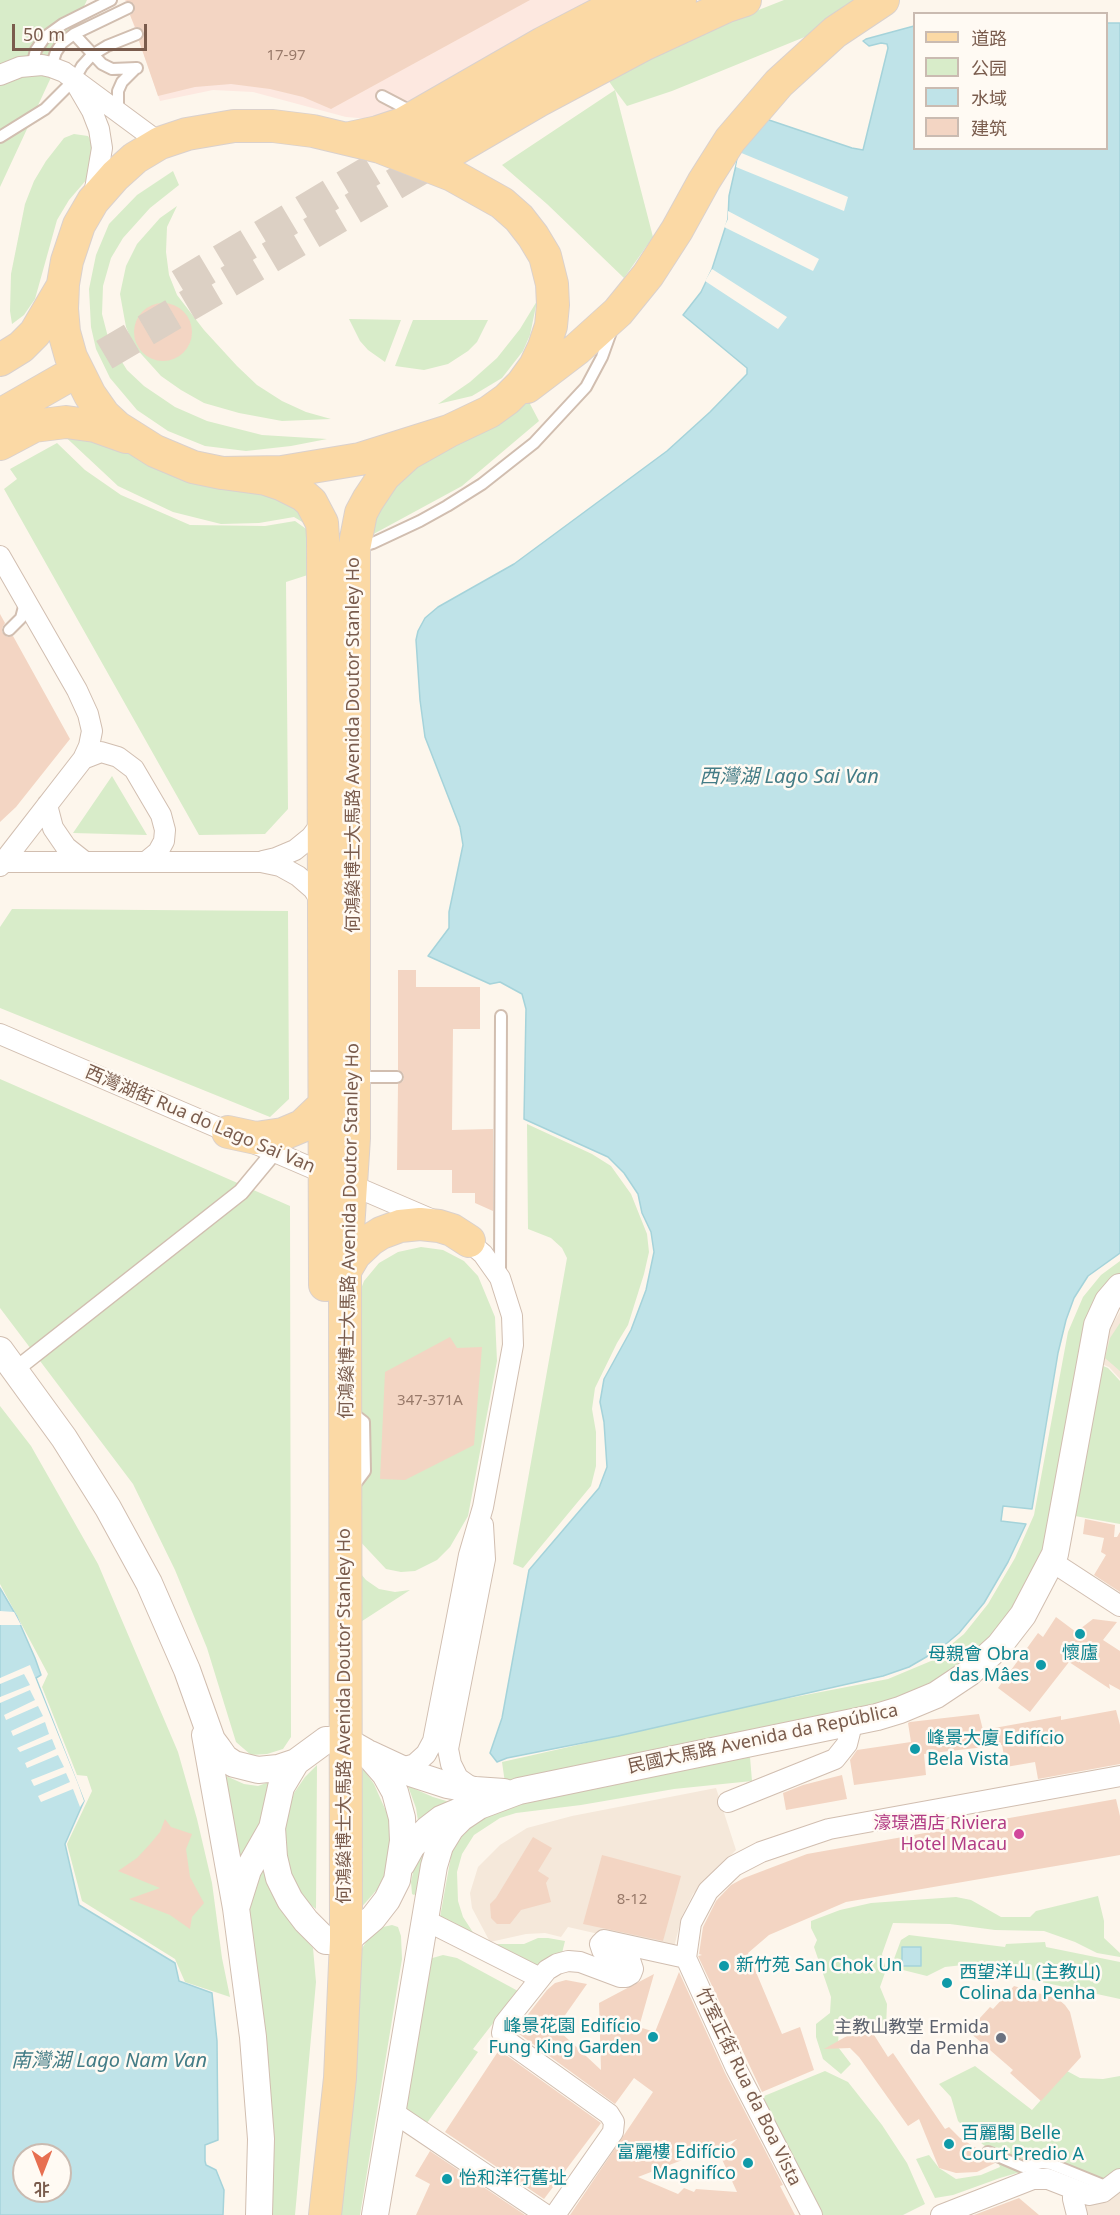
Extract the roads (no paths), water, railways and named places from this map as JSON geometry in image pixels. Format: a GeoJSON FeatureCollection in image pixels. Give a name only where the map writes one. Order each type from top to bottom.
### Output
{"type":"FeatureCollection","features":[{"type":"Feature","properties":{"kind":"main road"},"geometry":{"type":"LineString","coordinates":[[409,134],[543,43],[626,0]]}},
{"type":"Feature","properties":{"kind":"main road"},"geometry":{"type":"LineString","coordinates":[[349,138],[378,132],[409,134],[521,81],[632,22],[680,0]]}},
{"type":"Feature","properties":{"kind":"main road"},"geometry":{"type":"LineString","coordinates":[[447,154],[538,101],[645,44],[745,0]]}},
{"type":"Feature","properties":{"kind":"main road"},"geometry":{"type":"LineString","coordinates":[[1,437],[34,426],[66,422],[95,426],[135,440],[193,467],[222,473],[256,474],[311,468],[360,459],[449,431],[489,412],[553,369],[618,312],[648,274],[677,230],[730,140],[755,110],[779,83],[835,32],[883,0]]}},
{"type":"Feature","properties":{"kind":"main road"},"geometry":{"type":"LineString","coordinates":[[135,440],[104,415],[71,357],[64,332],[62,309],[63,284],[73,241],[93,201],[128,164],[160,143],[187,134],[234,126],[273,126],[313,131],[349,138],[406,156],[444,171],[502,203],[519,218],[545,256],[552,284],[553,305],[550,327],[540,357],[522,384],[507,399]]}},
{"type":"Feature","properties":{"kind":"main road"},"geometry":{"type":"LineString","coordinates":[[0,360],[21,347],[35,333],[47,316],[63,284]]}},
{"type":"Feature","properties":{"kind":"main road"},"geometry":{"type":"LineString","coordinates":[[0,390],[60,369],[1,437]]}},
{"type":"Feature","properties":{"kind":"main road","name":"何鴻燊博士大馬路 Avenida Doutor Stanley Ho"},"geometry":{"type":"LineString","coordinates":[[346,1744],[338,1179],[354,1138],[354,549],[361,513],[384,476],[408,454],[449,431]]}},
{"type":"Feature","properties":{"kind":"main road","name":"何鴻燊博士大馬路 Avenida Doutor Stanley Ho"},"geometry":{"type":"LineString","coordinates":[[222,473],[281,483],[303,495],[311,502],[322,523],[323,538],[324,1105],[338,1179],[345,1271],[346,1744],[336,1941],[305,2215]]}},
{"type":"Feature","properties":{"kind":"main road"},"geometry":{"type":"LineString","coordinates":[[228,1132],[256,1138],[283,1134],[302,1126],[324,1105]]}},
{"type":"Feature","properties":{"kind":"main road"},"geometry":{"type":"LineString","coordinates":[[345,1271],[355,1254],[370,1240],[400,1226],[420,1224],[439,1226],[452,1230],[469,1240]]}},
{"type":"Feature","properties":{"kind":"main road","name":"何鴻燊博士大馬路 Avenida Doutor Stanley Ho"},"geometry":{"type":"LineString","coordinates":[[325,2215],[340,2078],[336,1941]]}},
{"type":"Feature","properties":{"kind":"street"},"geometry":{"type":"LineString","coordinates":[[4,73],[42,66],[74,80],[160,143]]}},
{"type":"Feature","properties":{"kind":"street"},"geometry":{"type":"LineString","coordinates":[[74,80],[92,111],[99,129],[102,148],[93,201]]}},
{"type":"Feature","properties":{"kind":"street"},"geometry":{"type":"LineString","coordinates":[[0,556],[88,714],[92,731],[83,759],[1,863]]}},
{"type":"Feature","properties":{"kind":"street"},"geometry":{"type":"LineString","coordinates":[[83,759],[101,752],[118,757],[134,769],[161,815],[165,830],[164,841],[158,852],[147,861]]}},
{"type":"Feature","properties":{"kind":"street"},"geometry":{"type":"LineString","coordinates":[[47,805],[53,828],[59,838],[66,847],[85,862]]}},
{"type":"Feature","properties":{"kind":"street"},"geometry":{"type":"LineString","coordinates":[[1,863],[254,861],[276,858],[295,850],[311,837],[324,820]]}},
{"type":"Feature","properties":{"kind":"street"},"geometry":{"type":"LineString","coordinates":[[254,861],[274,864],[292,872],[308,884],[324,905]]}},
{"type":"Feature","properties":{"kind":"street","name":"西灣湖街 Rua do Lago Sai Van"},"geometry":{"type":"LineString","coordinates":[[0,1034],[444,1224],[469,1240],[500,1278],[512,1316],[513,1345],[483,1507],[469,1555],[433,1741],[426,1754],[415,1764],[401,1768]]}},
{"type":"Feature","properties":{"kind":"street"},"geometry":{"type":"LineString","coordinates":[[275,1151],[241,1192],[8,1360],[64,1438],[108,1508],[144,1574],[187,1670],[212,1740],[225,1758],[234,1764],[258,1770],[278,1768],[346,1744],[385,1774],[394,1792],[402,1818],[404,1841],[399,1873],[425,1920],[540,1978]]}},
{"type":"Feature","properties":{"kind":"street","name":"民國大馬路 Avenida da República"},"geometry":{"type":"LineString","coordinates":[[346,1744],[401,1768],[483,1795],[519,1791],[850,1723],[877,1717],[936,1695],[969,1673],[999,1646],[1033,1597],[1051,1562],[1097,1325],[1108,1301],[1120,1287]]}},
{"type":"Feature","properties":{"kind":"street","name":"西灣湖街 Rua do Lago Sai Van"},"geometry":{"type":"LineString","coordinates":[[483,1507],[485,1559],[448,1749],[451,1764],[458,1778],[483,1795]]}},
{"type":"Feature","properties":{"kind":"street"},"geometry":{"type":"LineString","coordinates":[[1051,1562],[1120,1606]]}},
{"type":"Feature","properties":{"kind":"street"},"geometry":{"type":"LineString","coordinates":[[200,1708],[236,1908],[253,2037],[261,2139],[259,2215]]}},
{"type":"Feature","properties":{"kind":"street"},"geometry":{"type":"LineString","coordinates":[[728,1802],[835,1759],[847,1744],[850,1723]]}},
{"type":"Feature","properties":{"kind":"street"},"geometry":{"type":"LineString","coordinates":[[296,1762],[280,1786],[272,1828],[274,1857],[279,1878],[290,1900],[301,1914],[336,1941],[373,1918],[387,1900],[412,1846],[435,1824],[483,1795]]}},
{"type":"Feature","properties":{"kind":"street"},"geometry":{"type":"LineString","coordinates":[[555,2215],[613,2132],[614,2122],[609,2114],[504,2038],[502,2033],[504,2024],[547,1970],[568,1961],[580,1962],[620,1977],[628,1976],[633,1969],[631,1963],[603,1951],[600,1947],[604,1940],[686,1958],[691,1923],[708,1891],[734,1866],[761,1852],[829,1830],[1120,1776]]}},
{"type":"Feature","properties":{"kind":"street","name":"民國大馬路 Avenida da República"},"geometry":{"type":"LineString","coordinates":[[375,2215],[434,1866],[443,1839],[461,1818],[478,1806],[483,1795]]}},
{"type":"Feature","properties":{"kind":"street"},"geometry":{"type":"LineString","coordinates":[[236,1908],[248,1870],[272,1828]]}},
{"type":"Feature","properties":{"kind":"street","name":"竹室正街 Rua da Boa Vista"},"geometry":{"type":"LineString","coordinates":[[686,1958],[736,2068],[812,2215]]}},
{"type":"Feature","properties":{"kind":"street"},"geometry":{"type":"LineString","coordinates":[[393,2112],[546,2215]]}},
{"type":"Feature","properties":{"kind":"street"},"geometry":{"type":"LineString","coordinates":[[941,2215],[964,2211],[1041,2178],[1089,2195],[1103,2192],[1115,2183]]}},
{"type":"Feature","properties":{"kind":"street"},"geometry":{"type":"LineString","coordinates":[[1073,2189],[1077,2215]]}},
{"type":"Feature","properties":{"kind":"lane"},"geometry":{"type":"LineString","coordinates":[[111,0],[63,24],[45,37],[36,50],[42,66],[62,43],[74,34],[128,8]]}},
{"type":"Feature","properties":{"kind":"lane"},"geometry":{"type":"LineString","coordinates":[[74,34],[92,55],[112,69],[136,68],[122,82],[118,91],[118,112]]}},
{"type":"Feature","properties":{"kind":"lane"},"geometry":{"type":"LineString","coordinates":[[0,137],[45,109],[74,80],[92,55],[106,46],[137,34]]}},
{"type":"Feature","properties":{"kind":"lane"},"geometry":{"type":"LineString","coordinates":[[382,96],[405,108],[409,134]]}},
{"type":"Feature","properties":{"kind":"lane"},"geometry":{"type":"LineString","coordinates":[[354,549],[383,539],[447,506],[482,484],[534,443],[586,387],[602,357],[618,312]]}},
{"type":"Feature","properties":{"kind":"lane"},"geometry":{"type":"LineString","coordinates":[[25,600],[21,618],[9,630],[20,627],[43,631]]}},
{"type":"Feature","properties":{"kind":"lane"},"geometry":{"type":"LineString","coordinates":[[500,1278],[501,1016]]}},
{"type":"Feature","properties":{"kind":"lane"},"geometry":{"type":"LineString","coordinates":[[354,1077],[397,1077]]}},
{"type":"Feature","properties":{"kind":"lane"},"geometry":{"type":"LineString","coordinates":[[988,2152],[1023,2166],[1051,2164],[1115,2183]]}},
{"type":"Feature","properties":{"kind":"water","name":"西灣湖 Lago Sai Van"},"geometry":{"type":"Polygon","coordinates":[[[1108,23],[1120,23],[1120,1253],[1088,1276],[1074,1298],[1066,1320],[1058,1353],[1032,1509],[1003,1506],[1001,1521],[1026,1524],[1008,1562],[984,1603],[959,1633],[940,1649],[909,1667],[883,1676],[497,1762],[490,1753],[502,1718],[529,1570],[599,1488],[607,1467],[604,1422],[600,1402],[604,1379],[631,1330],[646,1290],[654,1252],[651,1232],[642,1213],[638,1194],[624,1173],[608,1157],[524,1119],[526,1009],[522,994],[500,982],[490,984],[428,956],[449,928],[449,912],[463,845],[460,827],[425,737],[416,640],[425,618],[438,607],[514,564],[667,451],[747,374],[747,368],[683,315],[701,292],[712,269],[728,219],[729,196],[739,152],[766,119],[863,150],[888,48],[887,44],[881,43],[869,46],[863,41],[913,26],[913,150],[1108,150],[1108,23]]]}},
{"type":"Feature","properties":{"kind":"water","name":"南灣湖 Lago Nam Van"},"geometry":{"type":"Polygon","coordinates":[[[0,1588],[17,1617],[35,1658],[41,1675],[36,1678],[84,1801],[65,1844],[79,1905],[175,1963],[179,1981],[212,1993],[217,2041],[218,2140],[205,2145],[205,2161],[206,2165],[216,2170],[224,2190],[223,2215],[0,2215],[0,1588]]]}},
{"type":"Feature","properties":{"kind":"water"},"geometry":{"type":"Polygon","coordinates":[[[902,1947],[921,1947],[921,1966],[902,1966],[902,1947]]]}},
{"type":"Feature","properties":{"kind":"tunnel"},"geometry":{"type":"LineString","coordinates":[[180,285],[417,143]]}},
{"type":"Feature","properties":{"kind":"tunnel"},"geometry":{"type":"LineString","coordinates":[[63,379],[446,154]]}},
{"type":"Feature","properties":{"kind":"place","name":"懷廬"},"geometry":{"type":"Point","coordinates":[1080,1634]}},
{"type":"Feature","properties":{"kind":"place","name":"母親會 Obra das Mâes"},"geometry":{"type":"Point","coordinates":[1041,1665]}},
{"type":"Feature","properties":{"kind":"place","name":"峰景大廈 Edifício Bela Vista"},"geometry":{"type":"Point","coordinates":[915,1749]}},
{"type":"Feature","properties":{"kind":"place","name":"濠璟酒店 Riviera Hotel Macau"},"geometry":{"type":"Point","coordinates":[1019,1834]}},
{"type":"Feature","properties":{"kind":"place","name":"新竹苑 San Chok Un"},"geometry":{"type":"Point","coordinates":[724,1966]}},
{"type":"Feature","properties":{"kind":"place","name":"西望洋山 (主教山) Colina da Penha"},"geometry":{"type":"Point","coordinates":[947,1983]}},
{"type":"Feature","properties":{"kind":"place","name":"峰景花園 Edifício Fung King Garden"},"geometry":{"type":"Point","coordinates":[653,2037]}},
{"type":"Feature","properties":{"kind":"place","name":"主教山教堂 Ermida da Penha"},"geometry":{"type":"Point","coordinates":[1001,2038]}},
{"type":"Feature","properties":{"kind":"place","name":"百麗閣 Belle Court Predio A"},"geometry":{"type":"Point","coordinates":[949,2144]}},
{"type":"Feature","properties":{"kind":"place","name":"富麗樓 Edifício Magnifíco"},"geometry":{"type":"Point","coordinates":[748,2163]}},
{"type":"Feature","properties":{"kind":"place","name":"怡和洋行舊址"},"geometry":{"type":"Point","coordinates":[447,2179]}}]}
